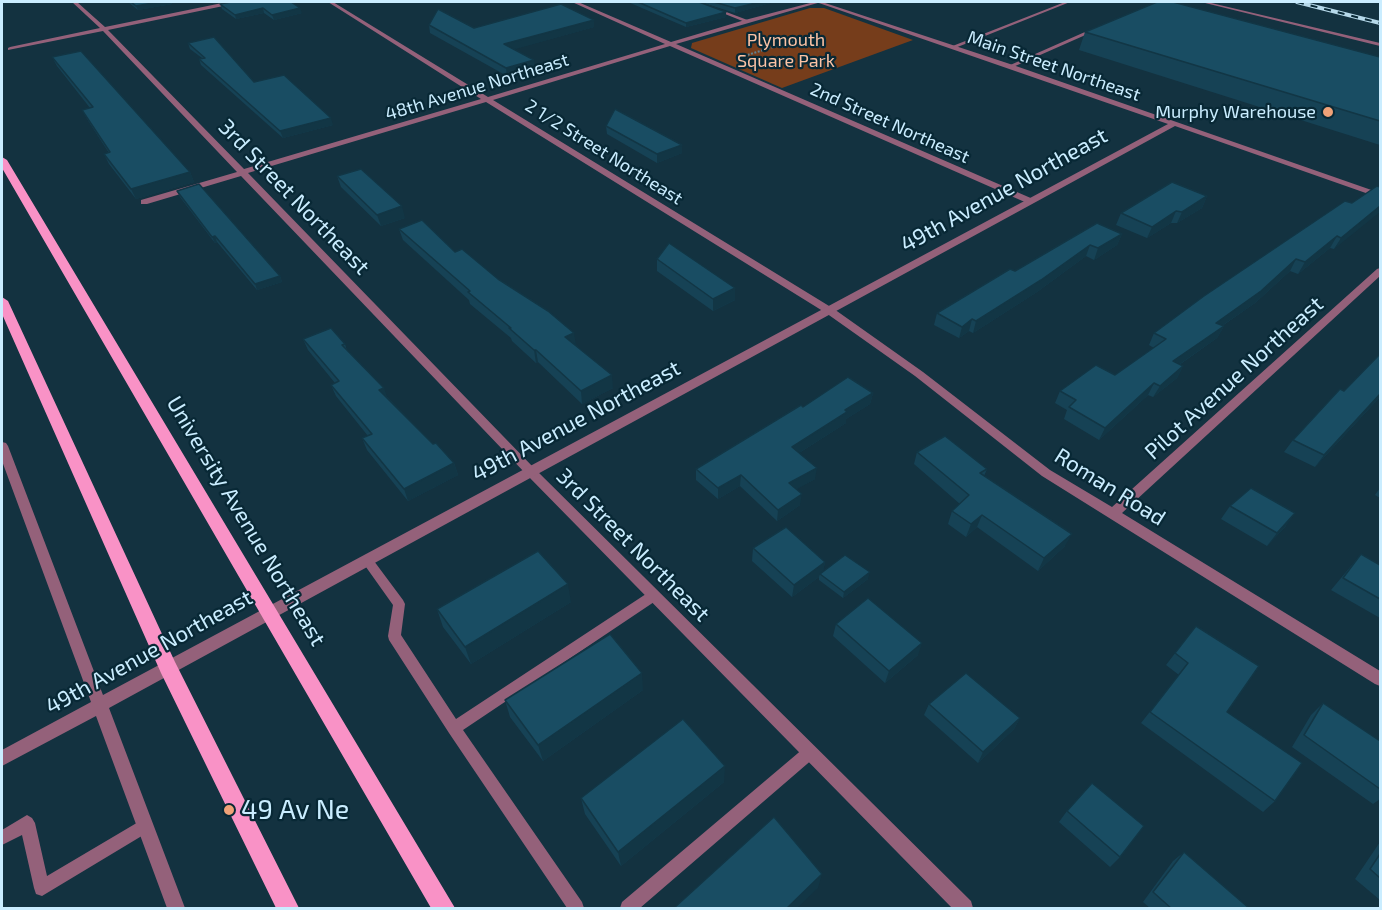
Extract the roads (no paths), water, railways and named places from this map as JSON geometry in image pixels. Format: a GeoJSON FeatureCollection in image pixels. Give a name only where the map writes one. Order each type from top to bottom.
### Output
{"type":"FeatureCollection","features":[{"type":"Feature","properties":{"kind":"main road","name":"University Avenue Northeast"},"geometry":{"type":"LineString","coordinates":[[2,160],[444,909]]}},
{"type":"Feature","properties":{"kind":"main road"},"geometry":{"type":"LineString","coordinates":[[2,301],[168,667],[288,909]]}},
{"type":"Feature","properties":{"kind":"street","name":"3rd Street Northeast"},"geometry":{"type":"LineString","coordinates":[[74,2],[104,29],[530,471],[964,909]]}},
{"type":"Feature","properties":{"kind":"street"},"geometry":{"type":"LineString","coordinates":[[10,49],[233,2]]}},
{"type":"Feature","properties":{"kind":"street","name":"2 1/2 Street Northeast"},"geometry":{"type":"LineString","coordinates":[[330,2],[830,311]]}},
{"type":"Feature","properties":{"kind":"street","name":"2nd Street Northeast"},"geometry":{"type":"LineString","coordinates":[[574,2],[1030,201]]}},
{"type":"Feature","properties":{"kind":"street","name":"48th Avenue Northeast"},"geometry":{"type":"LineString","coordinates":[[144,202],[747,21],[819,2]]}},
{"type":"Feature","properties":{"kind":"street","name":"Main Street Northeast"},"geometry":{"type":"LineString","coordinates":[[819,2],[1011,66],[1380,196]]}},
{"type":"Feature","properties":{"kind":"street","name":"49th Avenue Northeast"},"geometry":{"type":"LineString","coordinates":[[2,758],[1173,124]]}},
{"type":"Feature","properties":{"kind":"street","name":"Pilot Avenue Northeast"},"geometry":{"type":"LineString","coordinates":[[1113,514],[1380,271]]}},
{"type":"Feature","properties":{"kind":"street","name":"Roman Road"},"geometry":{"type":"LineString","coordinates":[[830,311],[919,374],[1046,473],[1380,679]]}},
{"type":"Feature","properties":{"kind":"street"},"geometry":{"type":"LineString","coordinates":[[2,446],[176,909]]}},
{"type":"Feature","properties":{"kind":"lane"},"geometry":{"type":"LineString","coordinates":[[697,2],[747,21]]}},
{"type":"Feature","properties":{"kind":"lane"},"geometry":{"type":"LineString","coordinates":[[953,47],[1068,2]]}},
{"type":"Feature","properties":{"kind":"lane"},"geometry":{"type":"LineString","coordinates":[[1203,2],[1380,45]]}},
{"type":"Feature","properties":{"kind":"lane"},"geometry":{"type":"LineString","coordinates":[[1011,66],[1108,24]]}},
{"type":"Feature","properties":{"kind":"lane"},"geometry":{"type":"LineString","coordinates":[[367,560],[399,604],[394,636],[576,909]]}},
{"type":"Feature","properties":{"kind":"lane"},"geometry":{"type":"LineString","coordinates":[[454,728],[654,596]]}},
{"type":"Feature","properties":{"kind":"lane"},"geometry":{"type":"LineString","coordinates":[[627,909],[809,753]]}},
{"type":"Feature","properties":{"kind":"lane"},"geometry":{"type":"LineString","coordinates":[[2,837],[27,822],[42,888],[145,826]]}},
{"type":"Feature","properties":{"kind":"railway"},"geometry":{"type":"LineString","coordinates":[[1297,2],[1380,23]]}},
{"type":"Feature","properties":{"kind":"place","name":"Murphy Warehouse"},"geometry":{"type":"Point","coordinates":[1328,112]}},
{"type":"Feature","properties":{"kind":"place","name":"49 Av Ne"},"geometry":{"type":"Point","coordinates":[229,810]}},
{"type":"Feature","properties":{"kind":"park label","name":"Plymouth Square Park"},"geometry":{"type":"Point","coordinates":[786,50]}}]}
